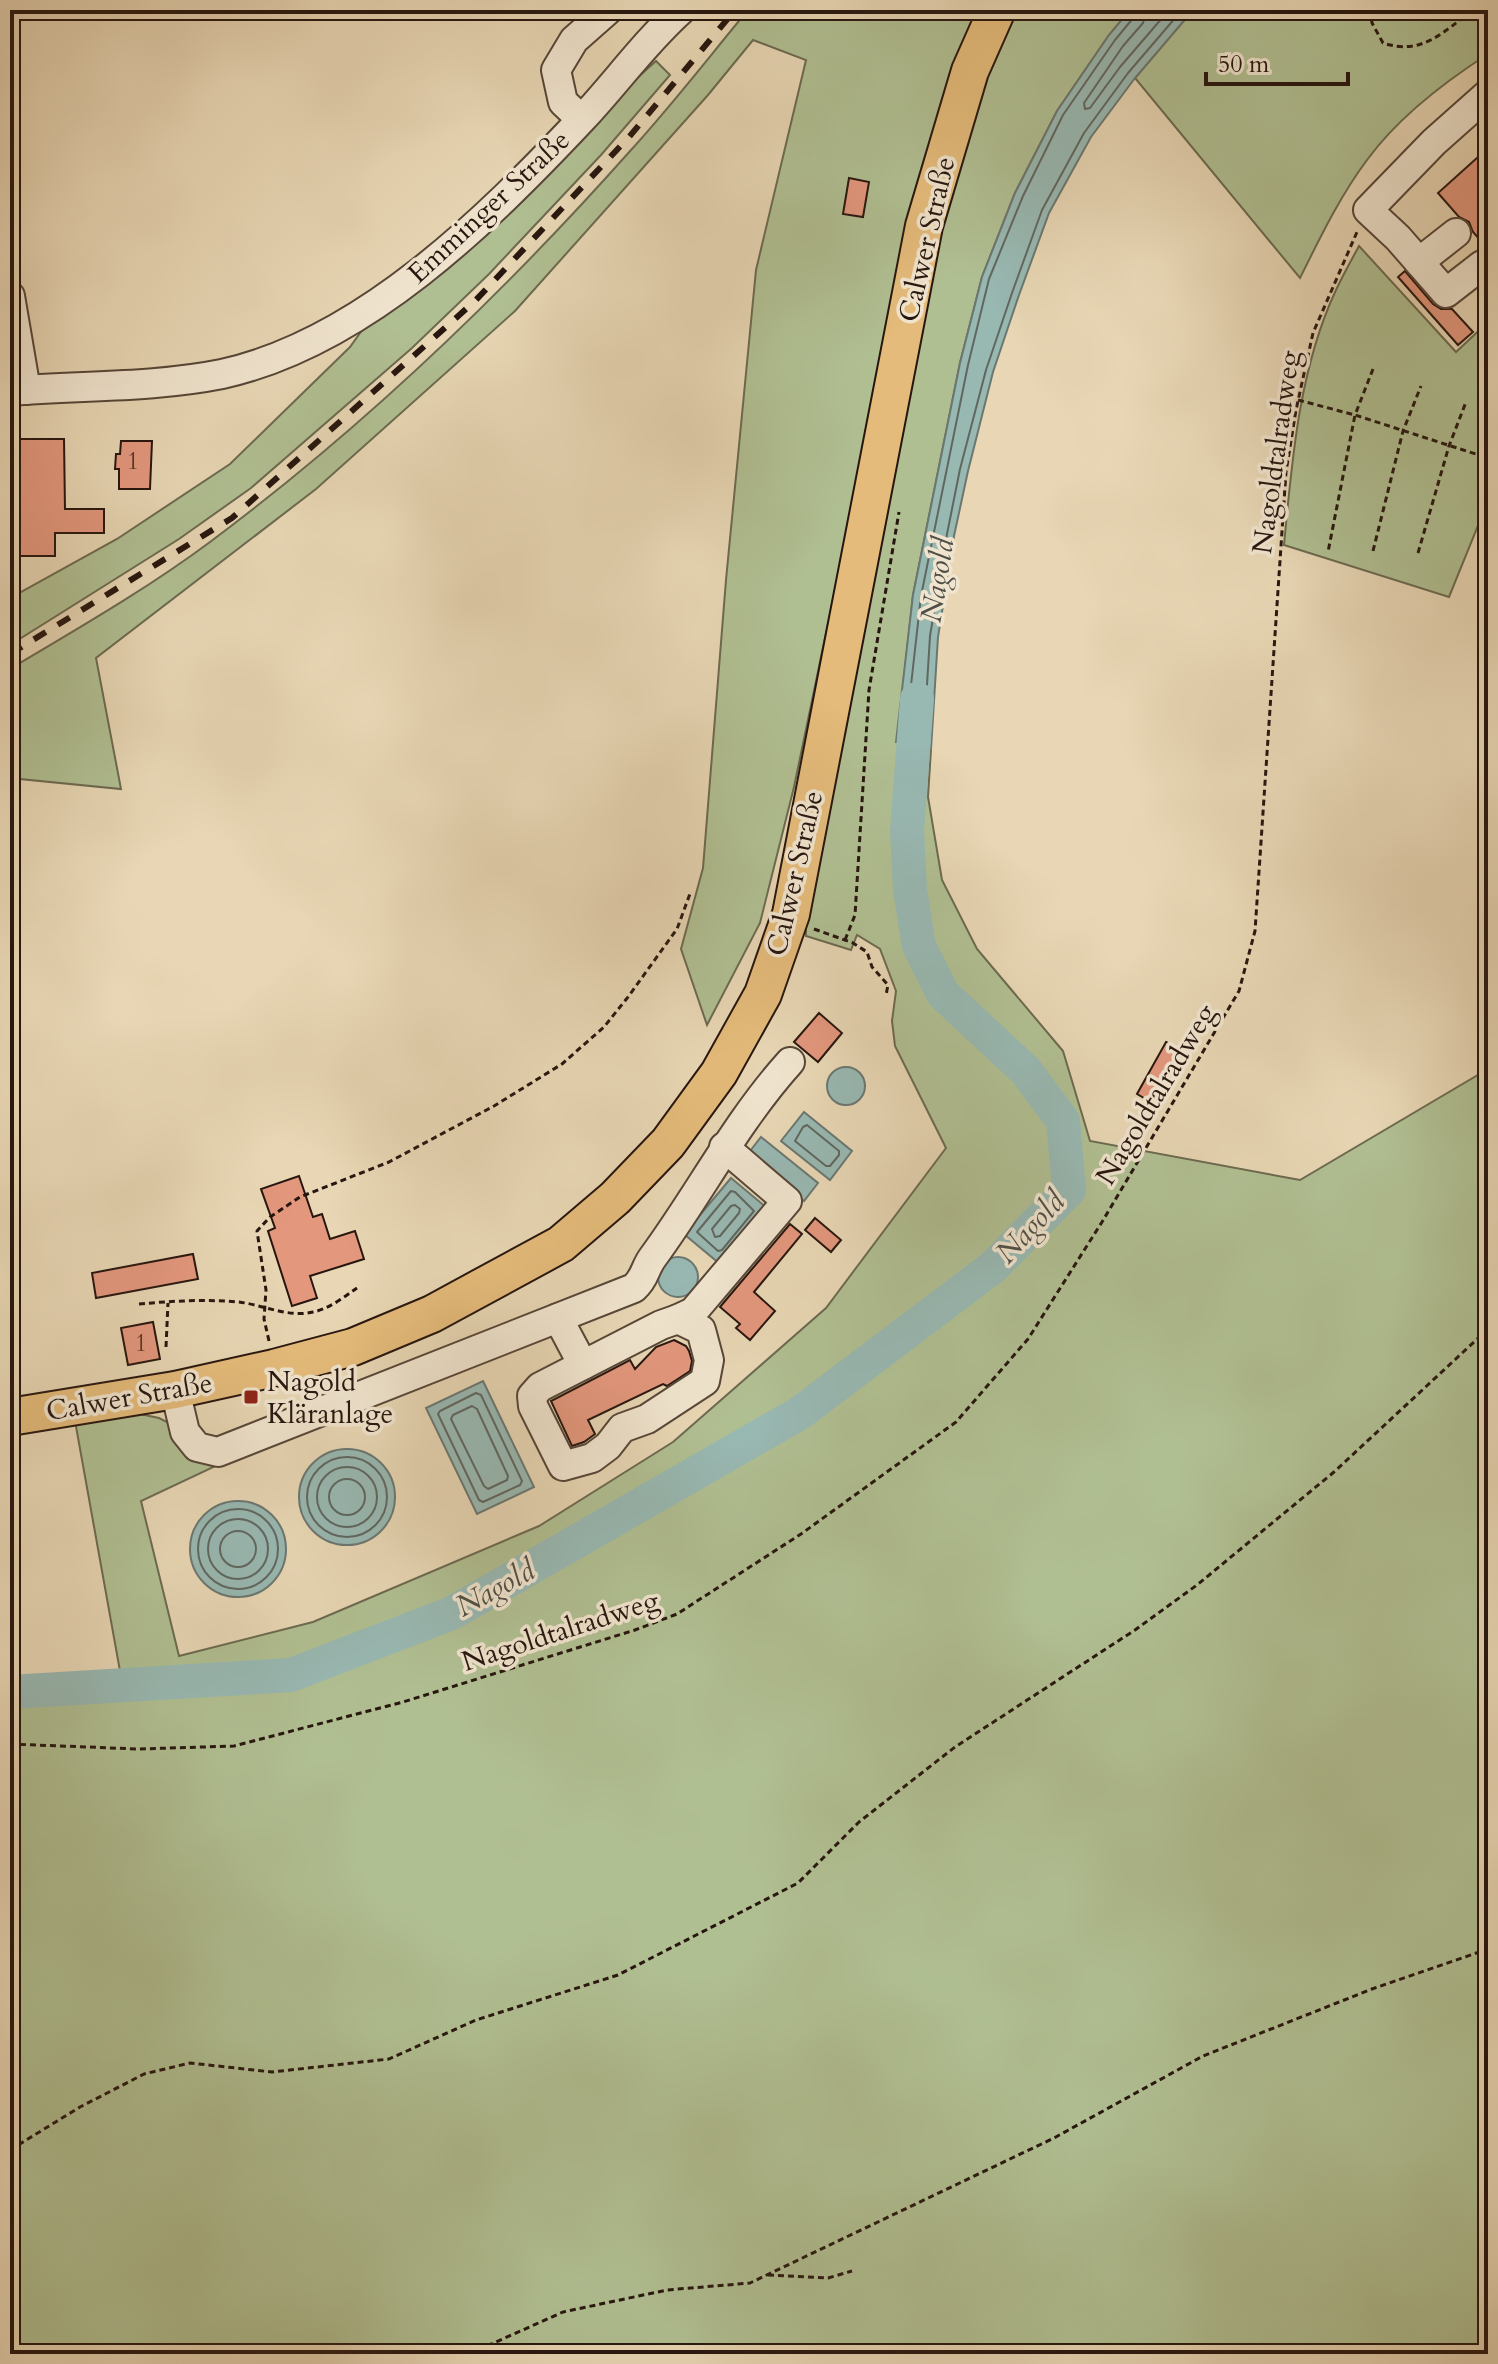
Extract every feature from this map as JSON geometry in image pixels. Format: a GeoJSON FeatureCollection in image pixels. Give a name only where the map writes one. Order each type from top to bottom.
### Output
{"type":"FeatureCollection","features":[{"type":"Feature","properties":{"kind":"main road","name":"Calwer Straße"},"geometry":{"type":"LineString","coordinates":[[10,1417],[175,1390],[274,1368],[353,1347],[432,1314],[561,1244],[615,1198],[668,1143],[719,1073],[763,994],[791,914],[924,226],[970,71],[997,10]]}},
{"type":"Feature","properties":{"kind":"street"},"geometry":{"type":"LineString","coordinates":[[581,119],[563,102],[556,70],[574,40],[608,10]]}},
{"type":"Feature","properties":{"kind":"street","name":"Emminger Straße"},"geometry":{"type":"LineString","coordinates":[[18,391],[166,382],[223,373],[283,355],[333,332],[394,292],[457,243],[581,119],[681,10]]}},
{"type":"Feature","properties":{"kind":"street"},"geometry":{"type":"LineString","coordinates":[[1482,265],[1446,293],[1398,238],[1368,210],[1434,142],[1488,94]]}},
{"type":"Feature","properties":{"kind":"street"},"geometry":{"type":"LineString","coordinates":[[1419,262],[1456,233]]}},
{"type":"Feature","properties":{"kind":"street"},"geometry":{"type":"LineString","coordinates":[[10,296],[18,391]]}},
{"type":"Feature","properties":{"kind":"street"},"geometry":{"type":"LineString","coordinates":[[175,1390],[185,1432],[197,1447],[218,1452],[634,1288],[643,1279],[649,1261],[671,1233],[724,1147],[790,1062]]}},
{"type":"Feature","properties":{"kind":"street"},"geometry":{"type":"LineString","coordinates":[[634,1288],[670,1322],[701,1330],[709,1360],[705,1381],[647,1419],[622,1428],[608,1446],[592,1458],[563,1466],[533,1406],[532,1396],[540,1387],[670,1322],[693,1312],[787,1201],[724,1147]]}},
{"type":"Feature","properties":{"kind":"street"},"geometry":{"type":"LineString","coordinates":[[558,1318],[583,1365]]}},
{"type":"Feature","properties":{"kind":"path"},"geometry":{"type":"LineString","coordinates":[[10,13],[18,10]]}},
{"type":"Feature","properties":{"kind":"path"},"geometry":{"type":"LineString","coordinates":[[1371,10],[1372,23],[1383,43],[1398,48],[1426,44],[1473,10]]}},
{"type":"Feature","properties":{"kind":"path","name":"Nagoldtalradweg"},"geometry":{"type":"LineString","coordinates":[[10,1744],[138,1749],[234,1746],[403,1702],[635,1630],[677,1614],[801,1534],[956,1422],[1028,1339],[1102,1222],[1239,991],[1255,931],[1286,472],[1313,333],[1343,259],[1368,210]]}},
{"type":"Feature","properties":{"kind":"path"},"geometry":{"type":"LineString","coordinates":[[1328,552],[1355,415],[1373,369]]}},
{"type":"Feature","properties":{"kind":"path"},"geometry":{"type":"LineString","coordinates":[[1373,551],[1403,431],[1421,386]]}},
{"type":"Feature","properties":{"kind":"path"},"geometry":{"type":"LineString","coordinates":[[1298,400],[1488,458]]}},
{"type":"Feature","properties":{"kind":"path"},"geometry":{"type":"LineString","coordinates":[[1418,553],[1449,446],[1466,402]]}},
{"type":"Feature","properties":{"kind":"path"},"geometry":{"type":"LineString","coordinates":[[845,940],[855,915],[869,690],[900,502]]}},
{"type":"Feature","properties":{"kind":"path"},"geometry":{"type":"LineString","coordinates":[[274,1368],[264,1319],[266,1290],[257,1231],[270,1217],[300,1197],[389,1162],[494,1106],[562,1064],[604,1027],[628,997],[677,929],[691,891]]}},
{"type":"Feature","properties":{"kind":"path"},"geometry":{"type":"LineString","coordinates":[[791,914],[806,926],[845,940],[867,952],[872,967],[888,985],[886,995]]}},
{"type":"Feature","properties":{"kind":"path"},"geometry":{"type":"LineString","coordinates":[[139,1304],[241,1302],[293,1313],[313,1312],[333,1304],[357,1288]]}},
{"type":"Feature","properties":{"kind":"path"},"geometry":{"type":"LineString","coordinates":[[166,1347],[168,1302]]}},
{"type":"Feature","properties":{"kind":"path"},"geometry":{"type":"LineString","coordinates":[[10,2150],[80,2107],[144,2074],[190,2063],[272,2072],[389,2059],[476,2020],[618,1975],[798,1883],[859,1822],[955,1747],[1135,1630],[1197,1585],[1334,1472],[1488,1329]]}},
{"type":"Feature","properties":{"kind":"path"},"geometry":{"type":"LineString","coordinates":[[469,2354],[563,2312],[667,2290],[750,2283],[1054,2138],[1203,2056],[1372,1989],[1488,1949]]}},
{"type":"Feature","properties":{"kind":"path"},"geometry":{"type":"LineString","coordinates":[[766,2275],[828,2278],[852,2271]]}},
{"type":"Feature","properties":{"kind":"green space"},"geometry":{"type":"Polygon","coordinates":[[[748,10],[986,10],[913,214],[794,787],[760,923],[707,1025],[681,949],[703,868],[726,580],[756,270],[806,60],[753,40],[708,95],[515,311],[316,489],[96,658],[121,789],[10,778],[10,669],[112,608],[210,542],[377,405],[533,256],[661,116],[748,10]]]}},
{"type":"Feature","properties":{"kind":"green space"},"geometry":{"type":"Polygon","coordinates":[[[1011,10],[1130,10],[1057,111],[1015,193],[982,277],[960,363],[913,595],[897,742],[931,749],[928,797],[942,880],[977,949],[1063,1051],[1090,1141],[1300,1180],[1488,1069],[1488,2354],[10,2354],[10,1680],[66,1686],[120,1671],[75,1421],[140,1414],[159,1418],[167,1422],[176,1437],[222,1463],[141,1501],[179,1656],[313,1622],[539,1526],[673,1442],[826,1308],[946,1148],[895,1046],[892,1021],[896,991],[880,949],[857,935],[851,950],[806,936],[806,926],[890,448],[954,169],[1011,10]]]}},
{"type":"Feature","properties":{"kind":"green space"},"geometry":{"type":"Polygon","coordinates":[[[1193,10],[1488,10],[1488,54],[1423,102],[1379,145],[1339,203],[1300,278],[1135,78],[1193,10]]]}},
{"type":"Feature","properties":{"kind":"green space"},"geometry":{"type":"Polygon","coordinates":[[[656,61],[670,75],[601,155],[489,274],[412,348],[251,488],[179,539],[10,645],[10,598],[117,539],[230,464],[350,347],[370,319],[656,61]]]}},
{"type":"Feature","properties":{"kind":"green space"},"geometry":{"type":"Polygon","coordinates":[[[1359,246],[1456,352],[1488,322],[1488,501],[1449,597],[1284,545],[1294,448],[1313,351],[1323,320],[1359,246]]]}},
{"type":"Feature","properties":{"kind":"water"},"geometry":{"type":"Polygon","coordinates":[[[1130,10],[1193,10],[1135,78],[1091,137],[1049,213],[993,372],[968,471],[938,637],[931,749],[912,742],[896,742],[913,595],[960,363],[982,277],[1015,193],[1057,111],[1130,10]]]}},
{"type":"Feature","properties":{"kind":"water"},"geometry":{"type":"Polygon","coordinates":[[[846,1067],[860,1072],[865,1086],[860,1100],[846,1105],[832,1100],[827,1086],[832,1072],[846,1067]]]}},
{"type":"Feature","properties":{"kind":"water"},"geometry":{"type":"Polygon","coordinates":[[[804,1112],[852,1151],[830,1180],[781,1141],[804,1112]]]}},
{"type":"Feature","properties":{"kind":"water"},"geometry":{"type":"Polygon","coordinates":[[[761,1137],[818,1183],[804,1201],[747,1155],[761,1137]]]}},
{"type":"Feature","properties":{"kind":"water"},"geometry":{"type":"Polygon","coordinates":[[[731,1178],[767,1208],[720,1264],[684,1234],[731,1178]]]}},
{"type":"Feature","properties":{"kind":"water"},"geometry":{"type":"Polygon","coordinates":[[[678,1257],[692,1263],[698,1277],[692,1291],[678,1297],[664,1291],[658,1277],[664,1263],[678,1257]]]}},
{"type":"Feature","properties":{"kind":"water"},"geometry":{"type":"Polygon","coordinates":[[[483,1381],[534,1487],[477,1514],[426,1408],[483,1381]]]}},
{"type":"Feature","properties":{"kind":"water"},"geometry":{"type":"Polygon","coordinates":[[[347,1449],[366,1452],[381,1463],[392,1478],[395,1497],[392,1516],[381,1531],[366,1542],[347,1545],[328,1542],[313,1531],[302,1516],[299,1497],[302,1478],[313,1463],[328,1452],[347,1449]]]}},
{"type":"Feature","properties":{"kind":"water"},"geometry":{"type":"Polygon","coordinates":[[[238,1501],[257,1504],[272,1515],[283,1530],[286,1549],[283,1568],[272,1583],[257,1594],[238,1597],[219,1594],[204,1583],[193,1568],[190,1549],[193,1530],[204,1515],[219,1504],[238,1501]]]}},
{"type":"Feature","properties":{"kind":"building"},"geometry":{"type":"Polygon","coordinates":[[[1488,148],[1488,249],[1473,232],[1469,222],[1459,217],[1438,193],[1488,148]]]}},
{"type":"Feature","properties":{"kind":"building"},"geometry":{"type":"Polygon","coordinates":[[[849,178],[869,182],[863,217],[843,214],[849,178]]]}},
{"type":"Feature","properties":{"kind":"building"},"geometry":{"type":"Polygon","coordinates":[[[1405,271],[1433,304],[1441,309],[1452,309],[1473,332],[1458,345],[1398,277],[1405,271]]]}},
{"type":"Feature","properties":{"kind":"building"},"geometry":{"type":"Polygon","coordinates":[[[19,439],[64,439],[65,509],[104,509],[104,533],[55,533],[55,556],[12,556],[12,522],[19,522],[19,439]]]}},
{"type":"Feature","properties":{"kind":"building"},"geometry":{"type":"Polygon","coordinates":[[[121,441],[152,441],[150,489],[119,489],[119,469],[115,469],[121,441]]]}},
{"type":"Feature","properties":{"kind":"building"},"geometry":{"type":"Polygon","coordinates":[[[819,1013],[842,1033],[818,1062],[794,1042],[819,1013]]]}},
{"type":"Feature","properties":{"kind":"building"},"geometry":{"type":"Polygon","coordinates":[[[1166,1042],[1186,1053],[1156,1105],[1137,1094],[1166,1042]]]}},
{"type":"Feature","properties":{"kind":"building"},"geometry":{"type":"Polygon","coordinates":[[[299,1176],[313,1217],[322,1214],[330,1239],[355,1231],[364,1259],[310,1276],[317,1298],[292,1306],[268,1231],[275,1228],[261,1189],[299,1176]]]}},
{"type":"Feature","properties":{"kind":"building"},"geometry":{"type":"Polygon","coordinates":[[[815,1218],[841,1240],[831,1252],[805,1230],[815,1218]]]}},
{"type":"Feature","properties":{"kind":"building"},"geometry":{"type":"Polygon","coordinates":[[[790,1224],[802,1234],[754,1292],[775,1311],[750,1340],[736,1328],[740,1324],[720,1307],[790,1224]]]}},
{"type":"Feature","properties":{"kind":"building"},"geometry":{"type":"Polygon","coordinates":[[[193,1254],[198,1279],[96,1298],[92,1273],[193,1254]]]}},
{"type":"Feature","properties":{"kind":"building"},"geometry":{"type":"Polygon","coordinates":[[[153,1322],[160,1359],[128,1365],[121,1328],[153,1322]]]}},
{"type":"Feature","properties":{"kind":"building"},"geometry":{"type":"Polygon","coordinates":[[[674,1340],[689,1351],[692,1361],[690,1371],[667,1386],[663,1384],[588,1420],[595,1434],[572,1446],[551,1401],[630,1360],[635,1369],[656,1347],[674,1340]]]}},
{"type":"Feature","properties":{"kind":"waterway","name":"Nagold"},"geometry":{"type":"LineString","coordinates":[[10,1692],[291,1675],[452,1613],[800,1413],[993,1267],[1069,1190],[1063,1121],[1026,1071],[943,994],[919,946],[910,890],[907,830],[917,699]]}},
{"type":"Feature","properties":{"kind":"railway"},"geometry":{"type":"LineString","coordinates":[[10,654],[232,518],[475,301],[629,137],[735,10]]}},
{"type":"Feature","properties":{"kind":"place","name":"Nagold Kläranlage"},"geometry":{"type":"Point","coordinates":[251,1397]}}]}
